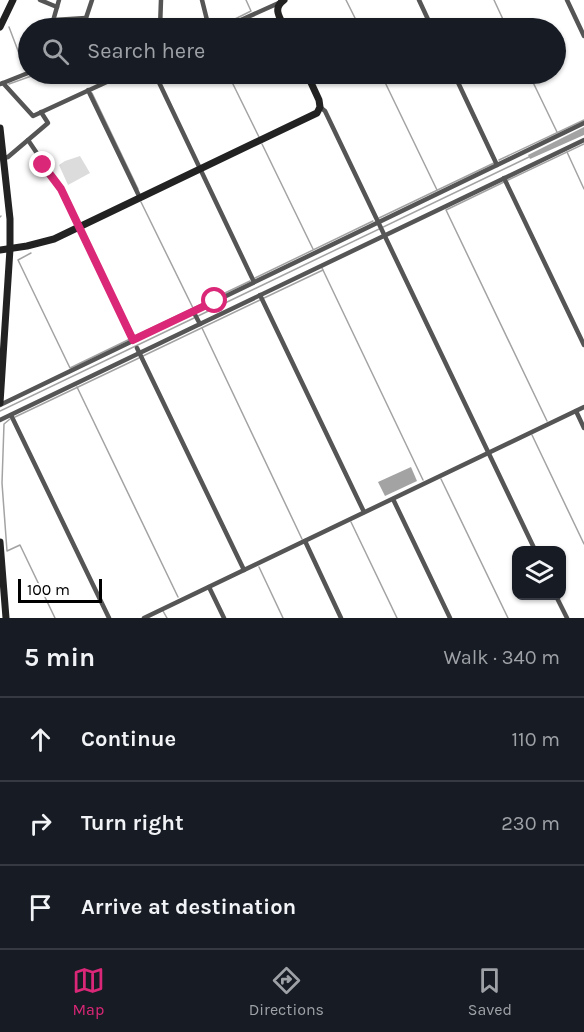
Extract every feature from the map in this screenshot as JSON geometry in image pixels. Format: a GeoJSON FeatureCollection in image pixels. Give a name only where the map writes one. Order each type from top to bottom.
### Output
{"type":"FeatureCollection","features":[{"type":"Feature","properties":{"kind":"street"},"geometry":{"type":"LineString","coordinates":[[0,26],[13,0]]}},
{"type":"Feature","properties":{"kind":"street"},"geometry":{"type":"LineString","coordinates":[[40,0],[57,7]]}},
{"type":"Feature","properties":{"kind":"street"},"geometry":{"type":"LineString","coordinates":[[54,18],[59,0]]}},
{"type":"Feature","properties":{"kind":"street"},"geometry":{"type":"LineString","coordinates":[[86,18],[92,0]]}},
{"type":"Feature","properties":{"kind":"street"},"geometry":{"type":"LineString","coordinates":[[160,18],[161,0]]}},
{"type":"Feature","properties":{"kind":"street"},"geometry":{"type":"LineString","coordinates":[[202,0],[206,18]]}},
{"type":"Feature","properties":{"kind":"street"},"geometry":{"type":"LineString","coordinates":[[419,0],[427,18]]}},
{"type":"Feature","properties":{"kind":"street"},"geometry":{"type":"LineString","coordinates":[[567,0],[584,36]]}},
{"type":"Feature","properties":{"kind":"street"},"geometry":{"type":"LineString","coordinates":[[245,18],[283,1]]}},
{"type":"Feature","properties":{"kind":"street"},"geometry":{"type":"LineString","coordinates":[[281,18],[277,9],[283,1]]}},
{"type":"Feature","properties":{"kind":"street"},"geometry":{"type":"LineString","coordinates":[[18,77],[1,83],[33,116],[101,84]]}},
{"type":"Feature","properties":{"kind":"street"},"geometry":{"type":"LineString","coordinates":[[160,84],[254,282]]}},
{"type":"Feature","properties":{"kind":"street"},"geometry":{"type":"LineString","coordinates":[[312,84],[320,107],[325,111],[532,546]]}},
{"type":"Feature","properties":{"kind":"street"},"geometry":{"type":"LineString","coordinates":[[459,84],[497,165]]}},
{"type":"Feature","properties":{"kind":"street"},"geometry":{"type":"LineString","coordinates":[[88,90],[140,198]]}},
{"type":"Feature","properties":{"kind":"street"},"geometry":{"type":"LineString","coordinates":[[0,250],[42,243],[79,227],[312,116],[320,107]]}},
{"type":"Feature","properties":{"kind":"street"},"geometry":{"type":"LineString","coordinates":[[4,158],[8,158],[48,123],[41,112]]}},
{"type":"Feature","properties":{"kind":"street"},"geometry":{"type":"LineString","coordinates":[[0,128],[10,219],[10,249],[0,404],[584,123]]}},
{"type":"Feature","properties":{"kind":"street"},"geometry":{"type":"LineString","coordinates":[[28,140],[61,189],[133,340]]}},
{"type":"Feature","properties":{"kind":"street"},"geometry":{"type":"LineString","coordinates":[[0,420],[138,351],[584,140]]}},
{"type":"Feature","properties":{"kind":"street"},"geometry":{"type":"LineString","coordinates":[[504,178],[584,345]]}},
{"type":"Feature","properties":{"kind":"street"},"geometry":{"type":"LineString","coordinates":[[260,295],[364,512]]}},
{"type":"Feature","properties":{"kind":"street"},"geometry":{"type":"LineString","coordinates":[[194,312],[199,322]]}},
{"type":"Feature","properties":{"kind":"street"},"geometry":{"type":"LineString","coordinates":[[138,351],[244,570]]}},
{"type":"Feature","properties":{"kind":"street"},"geometry":{"type":"LineString","coordinates":[[144,618],[584,407]]}},
{"type":"Feature","properties":{"kind":"street"},"geometry":{"type":"LineString","coordinates":[[576,411],[584,428]]}},
{"type":"Feature","properties":{"kind":"street"},"geometry":{"type":"LineString","coordinates":[[11,415],[109,618]]}},
{"type":"Feature","properties":{"kind":"street"},"geometry":{"type":"LineString","coordinates":[[393,499],[450,618]]}},
{"type":"Feature","properties":{"kind":"street"},"geometry":{"type":"LineString","coordinates":[[304,541],[341,618]]}},
{"type":"Feature","properties":{"kind":"street"},"geometry":{"type":"LineString","coordinates":[[0,542],[6,618]]}},
{"type":"Feature","properties":{"kind":"street"},"geometry":{"type":"LineString","coordinates":[[209,587],[224,618]]}},
{"type":"Feature","properties":{"kind":"street"},"geometry":{"type":"LineString","coordinates":[[558,600],[567,618]]}},
{"type":"Feature","properties":{"kind":"shaded area"},"geometry":{"type":"Polygon","coordinates":[[[584,127],[584,135],[530,159],[528,155],[584,127]]]}},
{"type":"Feature","properties":{"kind":"shaded area"},"geometry":{"type":"Polygon","coordinates":[[[80,156],[90,173],[68,185],[59,165],[80,156]]]}},
{"type":"Feature","properties":{"kind":"shaded area"},"geometry":{"type":"Polygon","coordinates":[[[411,467],[417,481],[385,496],[378,482],[411,467]]]}},
{"type":"Feature","properties":{"kind":"waterway"},"geometry":{"type":"LineString","coordinates":[[237,18],[251,11],[246,0]]}},
{"type":"Feature","properties":{"kind":"waterway"},"geometry":{"type":"LineString","coordinates":[[346,0],[355,18]]}},
{"type":"Feature","properties":{"kind":"waterway"},"geometry":{"type":"LineString","coordinates":[[494,0],[502,18]]}},
{"type":"Feature","properties":{"kind":"waterway"},"geometry":{"type":"LineString","coordinates":[[9,27],[18,51]]}},
{"type":"Feature","properties":{"kind":"waterway"},"geometry":{"type":"LineString","coordinates":[[9,84],[18,81]]}},
{"type":"Feature","properties":{"kind":"waterway"},"geometry":{"type":"LineString","coordinates":[[233,84],[259,137]]}},
{"type":"Feature","properties":{"kind":"waterway"},"geometry":{"type":"LineString","coordinates":[[386,84],[437,190]]}},
{"type":"Feature","properties":{"kind":"waterway"},"geometry":{"type":"LineString","coordinates":[[534,84],[557,132]]}},
{"type":"Feature","properties":{"kind":"waterway"},"geometry":{"type":"LineString","coordinates":[[92,93],[138,189]]}},
{"type":"Feature","properties":{"kind":"waterway"},"geometry":{"type":"LineString","coordinates":[[499,160],[584,120]]}},
{"type":"Feature","properties":{"kind":"waterway"},"geometry":{"type":"LineString","coordinates":[[262,144],[313,249]]}},
{"type":"Feature","properties":{"kind":"waterway"},"geometry":{"type":"LineString","coordinates":[[508,180],[584,144]]}},
{"type":"Feature","properties":{"kind":"waterway"},"geometry":{"type":"LineString","coordinates":[[567,152],[584,189]]}},
{"type":"Feature","properties":{"kind":"waterway"},"geometry":{"type":"LineString","coordinates":[[198,316],[529,157]]}},
{"type":"Feature","properties":{"kind":"waterway"},"geometry":{"type":"LineString","coordinates":[[379,218],[494,163]]}},
{"type":"Feature","properties":{"kind":"waterway"},"geometry":{"type":"LineString","coordinates":[[504,182],[446,210],[547,421]]}},
{"type":"Feature","properties":{"kind":"waterway"},"geometry":{"type":"LineString","coordinates":[[141,202],[193,308]]}},
{"type":"Feature","properties":{"kind":"waterway"},"geometry":{"type":"LineString","coordinates":[[255,278],[373,221]]}},
{"type":"Feature","properties":{"kind":"waterway"},"geometry":{"type":"LineString","coordinates":[[31,253],[18,260],[70,368],[130,339]]}},
{"type":"Feature","properties":{"kind":"waterway"},"geometry":{"type":"LineString","coordinates":[[322,268],[423,480]]}},
{"type":"Feature","properties":{"kind":"waterway"},"geometry":{"type":"LineString","coordinates":[[264,298],[323,270]]}},
{"type":"Feature","properties":{"kind":"waterway"},"geometry":{"type":"LineString","coordinates":[[135,336],[250,281]]}},
{"type":"Feature","properties":{"kind":"waterway"},"geometry":{"type":"LineString","coordinates":[[143,356],[260,300]]}},
{"type":"Feature","properties":{"kind":"waterway"},"geometry":{"type":"LineString","coordinates":[[0,411],[194,318]]}},
{"type":"Feature","properties":{"kind":"waterway"},"geometry":{"type":"LineString","coordinates":[[202,328],[302,539]]}},
{"type":"Feature","properties":{"kind":"waterway"},"geometry":{"type":"LineString","coordinates":[[15,417],[139,358]]}},
{"type":"Feature","properties":{"kind":"waterway"},"geometry":{"type":"LineString","coordinates":[[77,387],[178,597]]}},
{"type":"Feature","properties":{"kind":"waterway"},"geometry":{"type":"LineString","coordinates":[[10,419],[4,424],[2,483],[7,551],[20,545],[55,618]]}},
{"type":"Feature","properties":{"kind":"waterway"},"geometry":{"type":"LineString","coordinates":[[532,435],[584,544]]}},
{"type":"Feature","properties":{"kind":"waterway"},"geometry":{"type":"LineString","coordinates":[[441,479],[508,618]]}},
{"type":"Feature","properties":{"kind":"waterway"},"geometry":{"type":"LineString","coordinates":[[351,522],[397,618]]}},
{"type":"Feature","properties":{"kind":"waterway"},"geometry":{"type":"LineString","coordinates":[[259,567],[283,618]]}},
{"type":"Feature","properties":{"kind":"waterway"},"geometry":{"type":"LineString","coordinates":[[163,611],[167,618]]}},
{"type":"Feature","properties":{"kind":"route"},"geometry":{"type":"LineString","coordinates":[[43,165],[61,189],[133,340],[215,301]]}}]}
